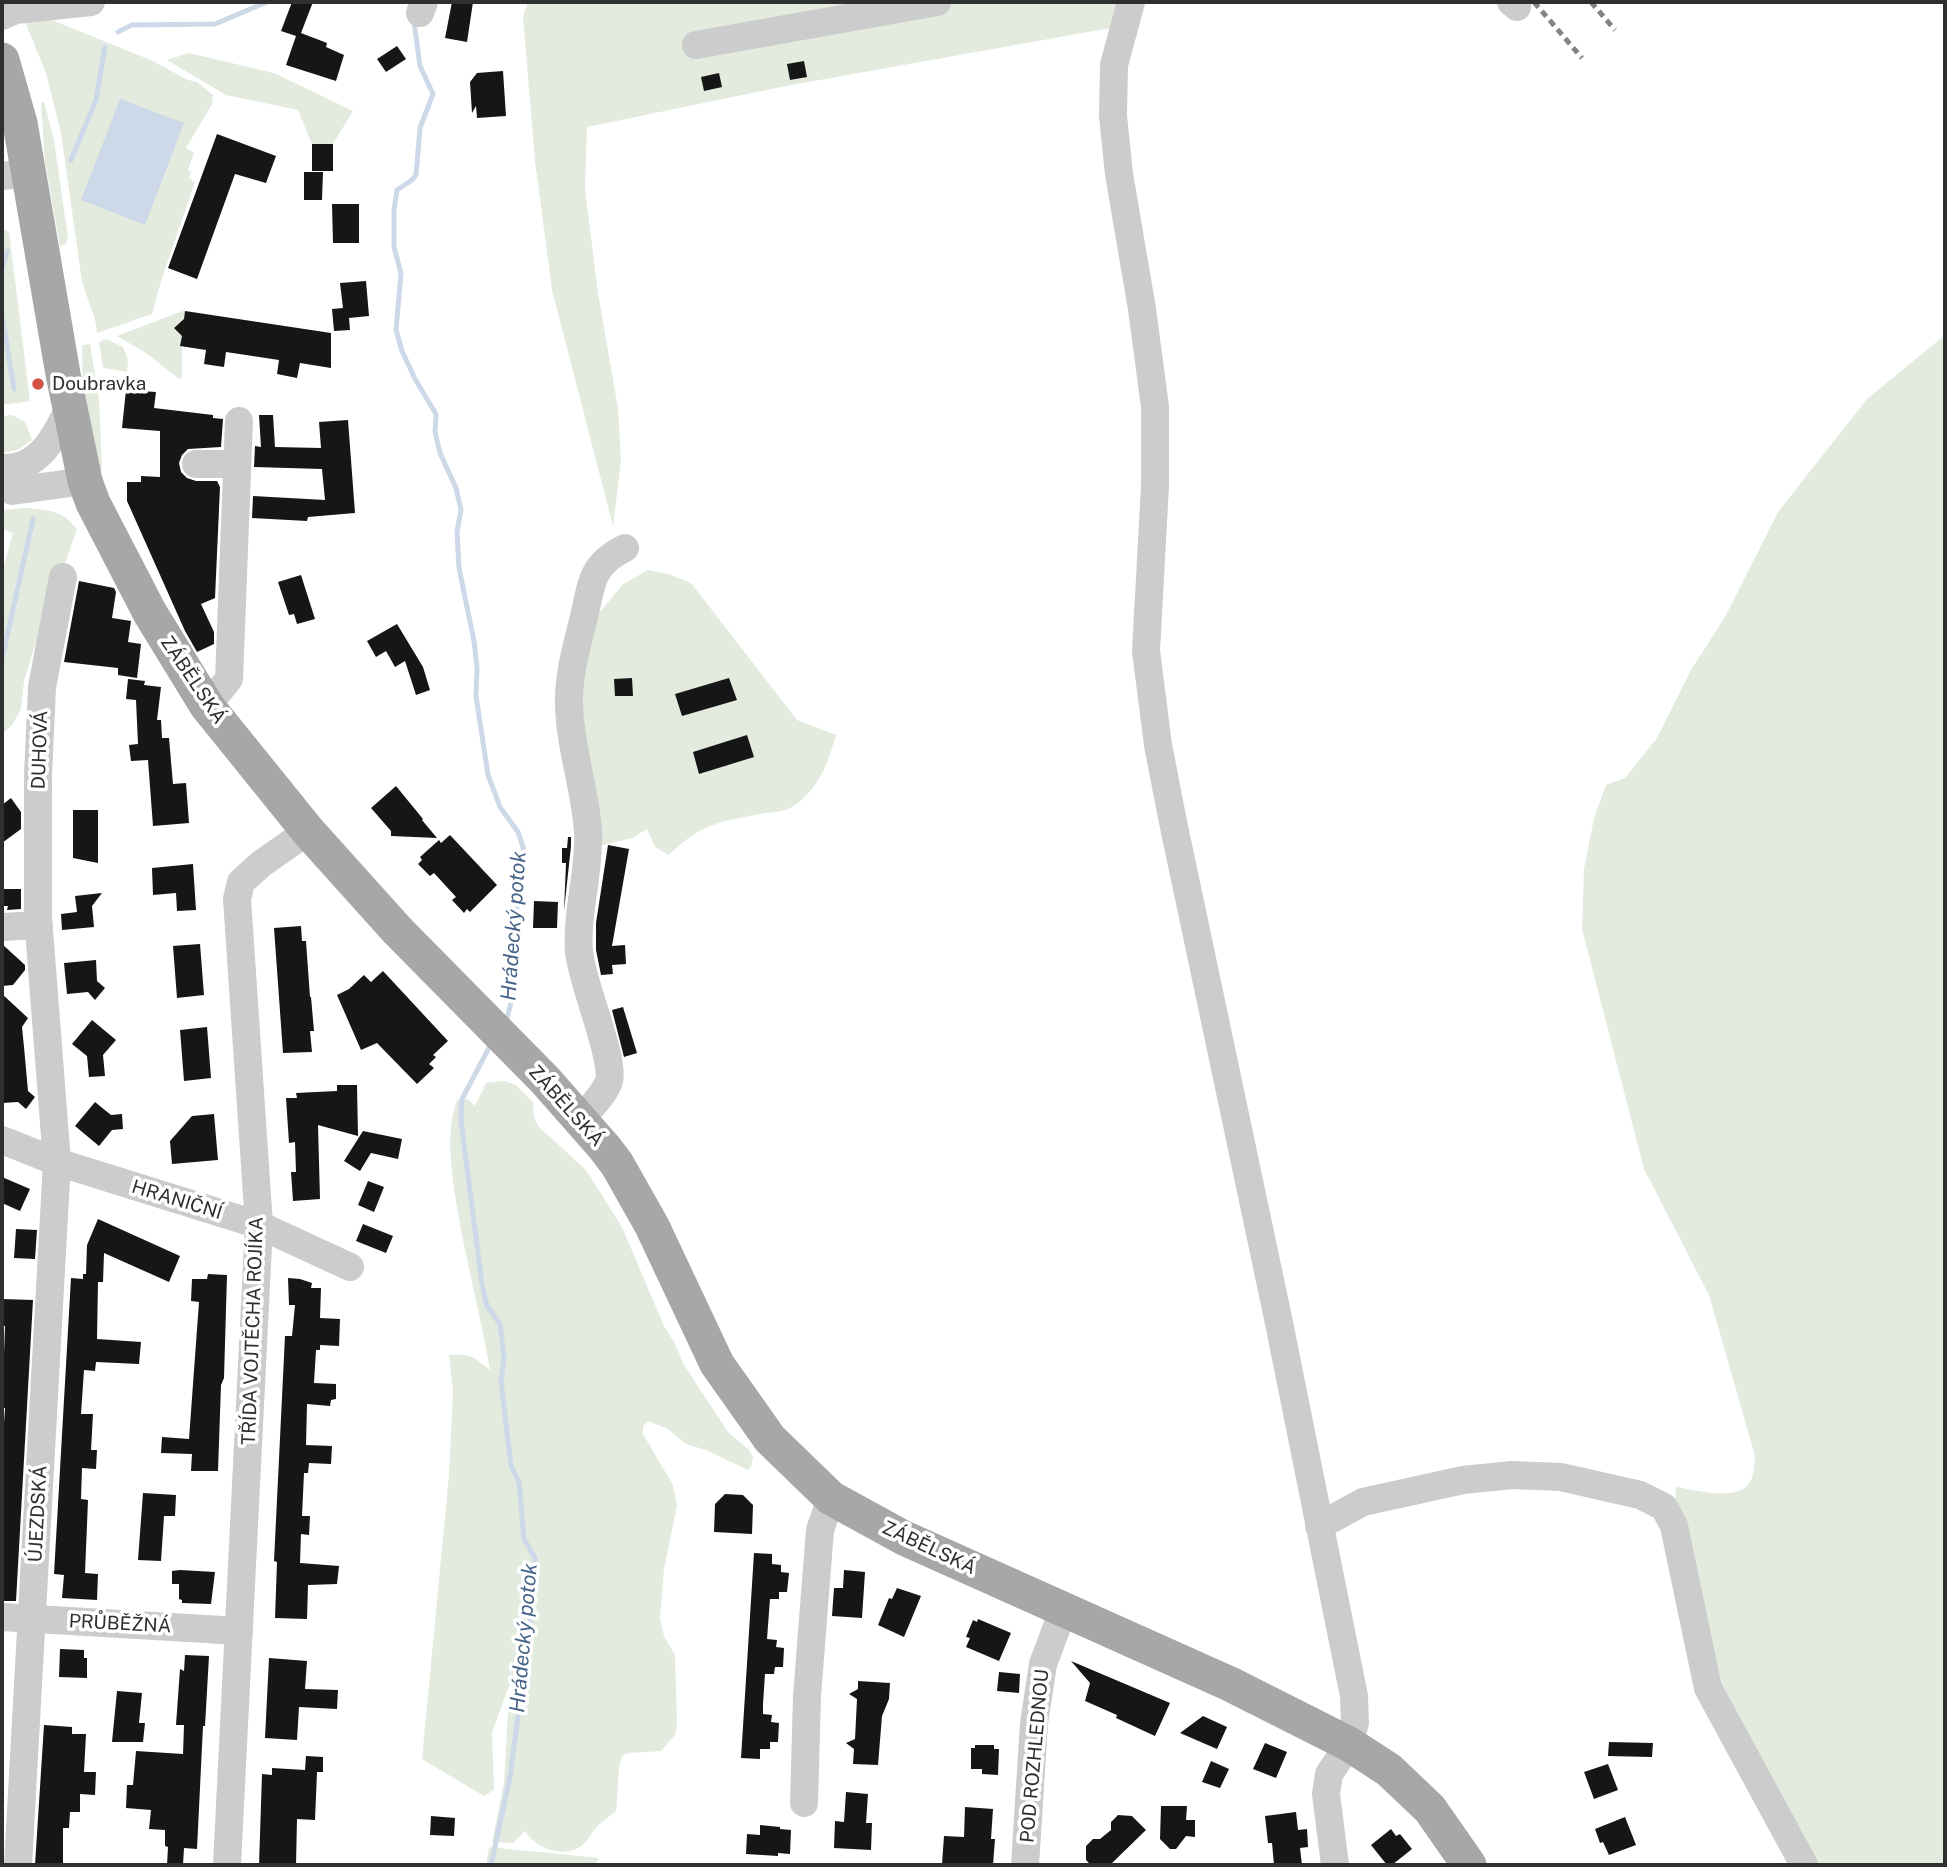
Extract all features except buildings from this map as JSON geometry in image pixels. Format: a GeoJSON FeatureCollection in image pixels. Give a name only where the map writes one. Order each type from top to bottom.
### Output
{"type":"FeatureCollection","features":[{"type":"Feature","properties":{"kind":"main road","name":"ZÁBĚLSKÁ"},"geometry":{"type":"LineString","coordinates":[[2,60],[20,123],[16,175],[85,481],[93,503],[150,613],[207,705],[308,831],[397,930],[581,1119],[617,1164],[652,1226],[697,1324],[724,1374],[770,1439],[831,1498],[904,1538],[1230,1684],[1349,1744],[1390,1770],[1430,1809],[1469,1865]]}},
{"type":"Feature","properties":{"kind":"street"},"geometry":{"type":"LineString","coordinates":[[2,16],[15,10],[91,2]]}},
{"type":"Feature","properties":{"kind":"street"},"geometry":{"type":"LineString","coordinates":[[696,46],[937,2]]}},
{"type":"Feature","properties":{"kind":"street"},"geometry":{"type":"LineString","coordinates":[[1130,2],[1114,65],[1113,116],[1119,174],[1142,309],[1155,407],[1155,486],[1146,651],[1150,691],[1173,822],[1278,1318],[1354,1696],[1356,1723],[1349,1744],[1329,1774],[1326,1794],[1335,1865]]}},
{"type":"Feature","properties":{"kind":"street"},"geometry":{"type":"LineString","coordinates":[[69,408],[44,452],[32,461],[12,468],[7,480],[85,481]]}},
{"type":"Feature","properties":{"kind":"street"},"geometry":{"type":"LineString","coordinates":[[207,705],[229,679],[239,421]]}},
{"type":"Feature","properties":{"kind":"street"},"geometry":{"type":"LineString","coordinates":[[196,464],[237,464]]}},
{"type":"Feature","properties":{"kind":"street"},"geometry":{"type":"LineString","coordinates":[[581,1119],[609,1081],[610,1066],[588,997],[579,954],[588,833],[572,736],[569,704],[571,674],[596,570],[609,556],[625,548]]}},
{"type":"Feature","properties":{"kind":"street","name":"DUHOVÁ"},"geometry":{"type":"LineString","coordinates":[[57,1162],[40,925],[38,775],[42,687],[64,577]]}},
{"type":"Feature","properties":{"kind":"street","name":"TŘÍDA VOJTĚCHA ROJÍKA"},"geometry":{"type":"LineString","coordinates":[[227,1865],[259,1225],[237,899],[241,882],[261,864],[308,831]]}},
{"type":"Feature","properties":{"kind":"street"},"geometry":{"type":"LineString","coordinates":[[2,927],[40,925]]}},
{"type":"Feature","properties":{"kind":"street","name":"HRANIČNÍ"},"geometry":{"type":"LineString","coordinates":[[2,1140],[57,1162],[259,1225],[350,1267]]}},
{"type":"Feature","properties":{"kind":"street","name":"ÚJEZDSKÁ"},"geometry":{"type":"LineString","coordinates":[[19,1865],[57,1162]]}},
{"type":"Feature","properties":{"kind":"street"},"geometry":{"type":"LineString","coordinates":[[1319,1526],[1363,1502],[1463,1480],[1512,1475],[1561,1477],[1640,1495],[1664,1507],[1674,1526],[1708,1688],[1804,1865]]}},
{"type":"Feature","properties":{"kind":"street"},"geometry":{"type":"LineString","coordinates":[[804,1803],[807,1696],[820,1530],[831,1498]]}},
{"type":"Feature","properties":{"kind":"street","name":"POD ROZHLEDNOU"},"geometry":{"type":"LineString","coordinates":[[1025,1865],[1034,1723],[1043,1664],[1064,1608]]}},
{"type":"Feature","properties":{"kind":"street","name":"PRŮBĚŽNÁ"},"geometry":{"type":"LineString","coordinates":[[2,1617],[239,1631]]}},
{"type":"Feature","properties":{"kind":"shaded area"},"geometry":{"type":"Polygon","coordinates":[[[528,2],[1122,2],[1116,27],[786,86],[587,127],[585,189],[598,293],[618,408],[621,461],[613,526],[552,290],[535,161],[523,17],[528,2]]]}},
{"type":"Feature","properties":{"kind":"shaded area"},"geometry":{"type":"Polygon","coordinates":[[[23,17],[52,20],[153,61],[197,82],[213,95],[212,104],[186,148],[194,153],[188,170],[191,172],[189,178],[195,182],[152,314],[97,333],[82,282],[61,133],[46,73],[23,17]]]}},
{"type":"Feature","properties":{"kind":"shaded area"},"geometry":{"type":"Polygon","coordinates":[[[189,53],[274,73],[353,111],[333,144],[312,144],[298,110],[226,95],[167,60],[189,53]]]}},
{"type":"Feature","properties":{"kind":"shaded area"},"geometry":{"type":"Polygon","coordinates":[[[44,102],[54,140],[68,238],[60,247],[45,161],[41,103],[44,102]]]}},
{"type":"Feature","properties":{"kind":"shaded area"},"geometry":{"type":"Polygon","coordinates":[[[2,228],[9,232],[30,401],[2,405],[2,228]]]}},
{"type":"Feature","properties":{"kind":"shaded area"},"geometry":{"type":"Polygon","coordinates":[[[183,311],[184,321],[176,328],[182,332],[182,378],[179,379],[146,353],[117,336],[183,311]]]}},
{"type":"Feature","properties":{"kind":"shaded area"},"geometry":{"type":"Polygon","coordinates":[[[1945,335],[1945,1865],[1804,1865],[1708,1688],[1674,1526],[1676,1487],[1718,1493],[1739,1491],[1747,1486],[1752,1478],[1755,1456],[1709,1295],[1644,1169],[1582,929],[1584,869],[1594,818],[1606,785],[1625,778],[1657,738],[1691,670],[1725,617],[1778,512],[1867,399],[1945,335]]]}},
{"type":"Feature","properties":{"kind":"shaded area"},"geometry":{"type":"Polygon","coordinates":[[[106,339],[123,347],[128,360],[127,372],[103,368],[99,342],[106,339]]]}},
{"type":"Feature","properties":{"kind":"shaded area"},"geometry":{"type":"Polygon","coordinates":[[[90,344],[99,399],[100,471],[83,392],[82,345],[90,344]]]}},
{"type":"Feature","properties":{"kind":"shaded area"},"geometry":{"type":"Polygon","coordinates":[[[12,415],[25,422],[32,440],[17,450],[2,453],[2,416],[12,415]]]}},
{"type":"Feature","properties":{"kind":"shaded area"},"geometry":{"type":"Polygon","coordinates":[[[25,508],[61,515],[77,530],[36,642],[24,681],[21,709],[13,724],[2,734],[2,573],[13,533],[2,529],[2,510],[25,508]]]}},
{"type":"Feature","properties":{"kind":"shaded area"},"geometry":{"type":"Polygon","coordinates":[[[648,570],[691,583],[797,720],[836,735],[815,785],[792,807],[711,826],[691,837],[669,855],[655,847],[647,829],[632,838],[596,847],[577,712],[596,617],[622,585],[648,570]]]}},
{"type":"Feature","properties":{"kind":"shaded area"},"geometry":{"type":"Polygon","coordinates":[[[504,1081],[516,1085],[533,1102],[538,1126],[586,1170],[622,1227],[664,1326],[684,1365],[728,1432],[749,1450],[753,1457],[748,1470],[706,1450],[686,1444],[668,1429],[648,1421],[643,1426],[643,1434],[673,1485],[677,1506],[664,1569],[660,1618],[664,1636],[675,1655],[675,1735],[661,1751],[628,1753],[622,1756],[616,1811],[596,1827],[582,1845],[565,1852],[549,1850],[535,1842],[525,1831],[513,1843],[492,1842],[504,1783],[509,1696],[515,1684],[511,1681],[492,1732],[494,1790],[484,1796],[422,1759],[449,1475],[453,1391],[449,1355],[468,1356],[490,1370],[455,1195],[450,1147],[451,1123],[457,1100],[468,1099],[475,1106],[486,1083],[504,1081]]]}},
{"type":"Feature","properties":{"kind":"shaded area"},"geometry":{"type":"Polygon","coordinates":[[[489,1847],[599,1858],[595,1865],[486,1865],[489,1847]]]}},
{"type":"Feature","properties":{"kind":"water"},"geometry":{"type":"Polygon","coordinates":[[[120,99],[184,123],[145,225],[81,200],[120,99]]]}},
{"type":"Feature","properties":{"kind":"waterway"},"geometry":{"type":"LineString","coordinates":[[118,32],[132,25],[215,24],[267,2]]}},
{"type":"Feature","properties":{"kind":"waterway","name":"Hrádecký potok"},"geometry":{"type":"LineString","coordinates":[[414,22],[420,66],[433,94],[420,128],[416,175],[397,190],[394,247],[401,273],[396,330],[415,379],[436,414],[435,432],[440,453],[456,488],[461,510],[457,532],[459,568],[474,641],[476,696],[488,775],[500,807],[518,832],[523,847],[524,866],[512,937],[514,991],[506,1022]]}},
{"type":"Feature","properties":{"kind":"waterway"},"geometry":{"type":"LineString","coordinates":[[71,160],[96,100],[105,47]]}},
{"type":"Feature","properties":{"kind":"waterway"},"geometry":{"type":"LineString","coordinates":[[2,269],[7,251]]}},
{"type":"Feature","properties":{"kind":"waterway"},"geometry":{"type":"LineString","coordinates":[[2,315],[14,389]]}},
{"type":"Feature","properties":{"kind":"waterway"},"geometry":{"type":"LineString","coordinates":[[2,659],[33,519]]}},
{"type":"Feature","properties":{"kind":"waterway","name":"Hrádecký potok"},"geometry":{"type":"LineString","coordinates":[[491,1865],[510,1777],[536,1577],[535,1558],[524,1539],[519,1482],[511,1466],[501,1381],[504,1358],[500,1324],[487,1306],[482,1284],[461,1121],[462,1099],[492,1042]]}},
{"type":"Feature","properties":{"kind":"railway"},"geometry":{"type":"LineString","coordinates":[[1534,2],[1582,58]]}},
{"type":"Feature","properties":{"kind":"railway"},"geometry":{"type":"LineString","coordinates":[[1591,2],[1615,30]]}},
{"type":"Feature","properties":{"kind":"place","name":"Doubravka"},"geometry":{"type":"Point","coordinates":[38,384]}}]}
